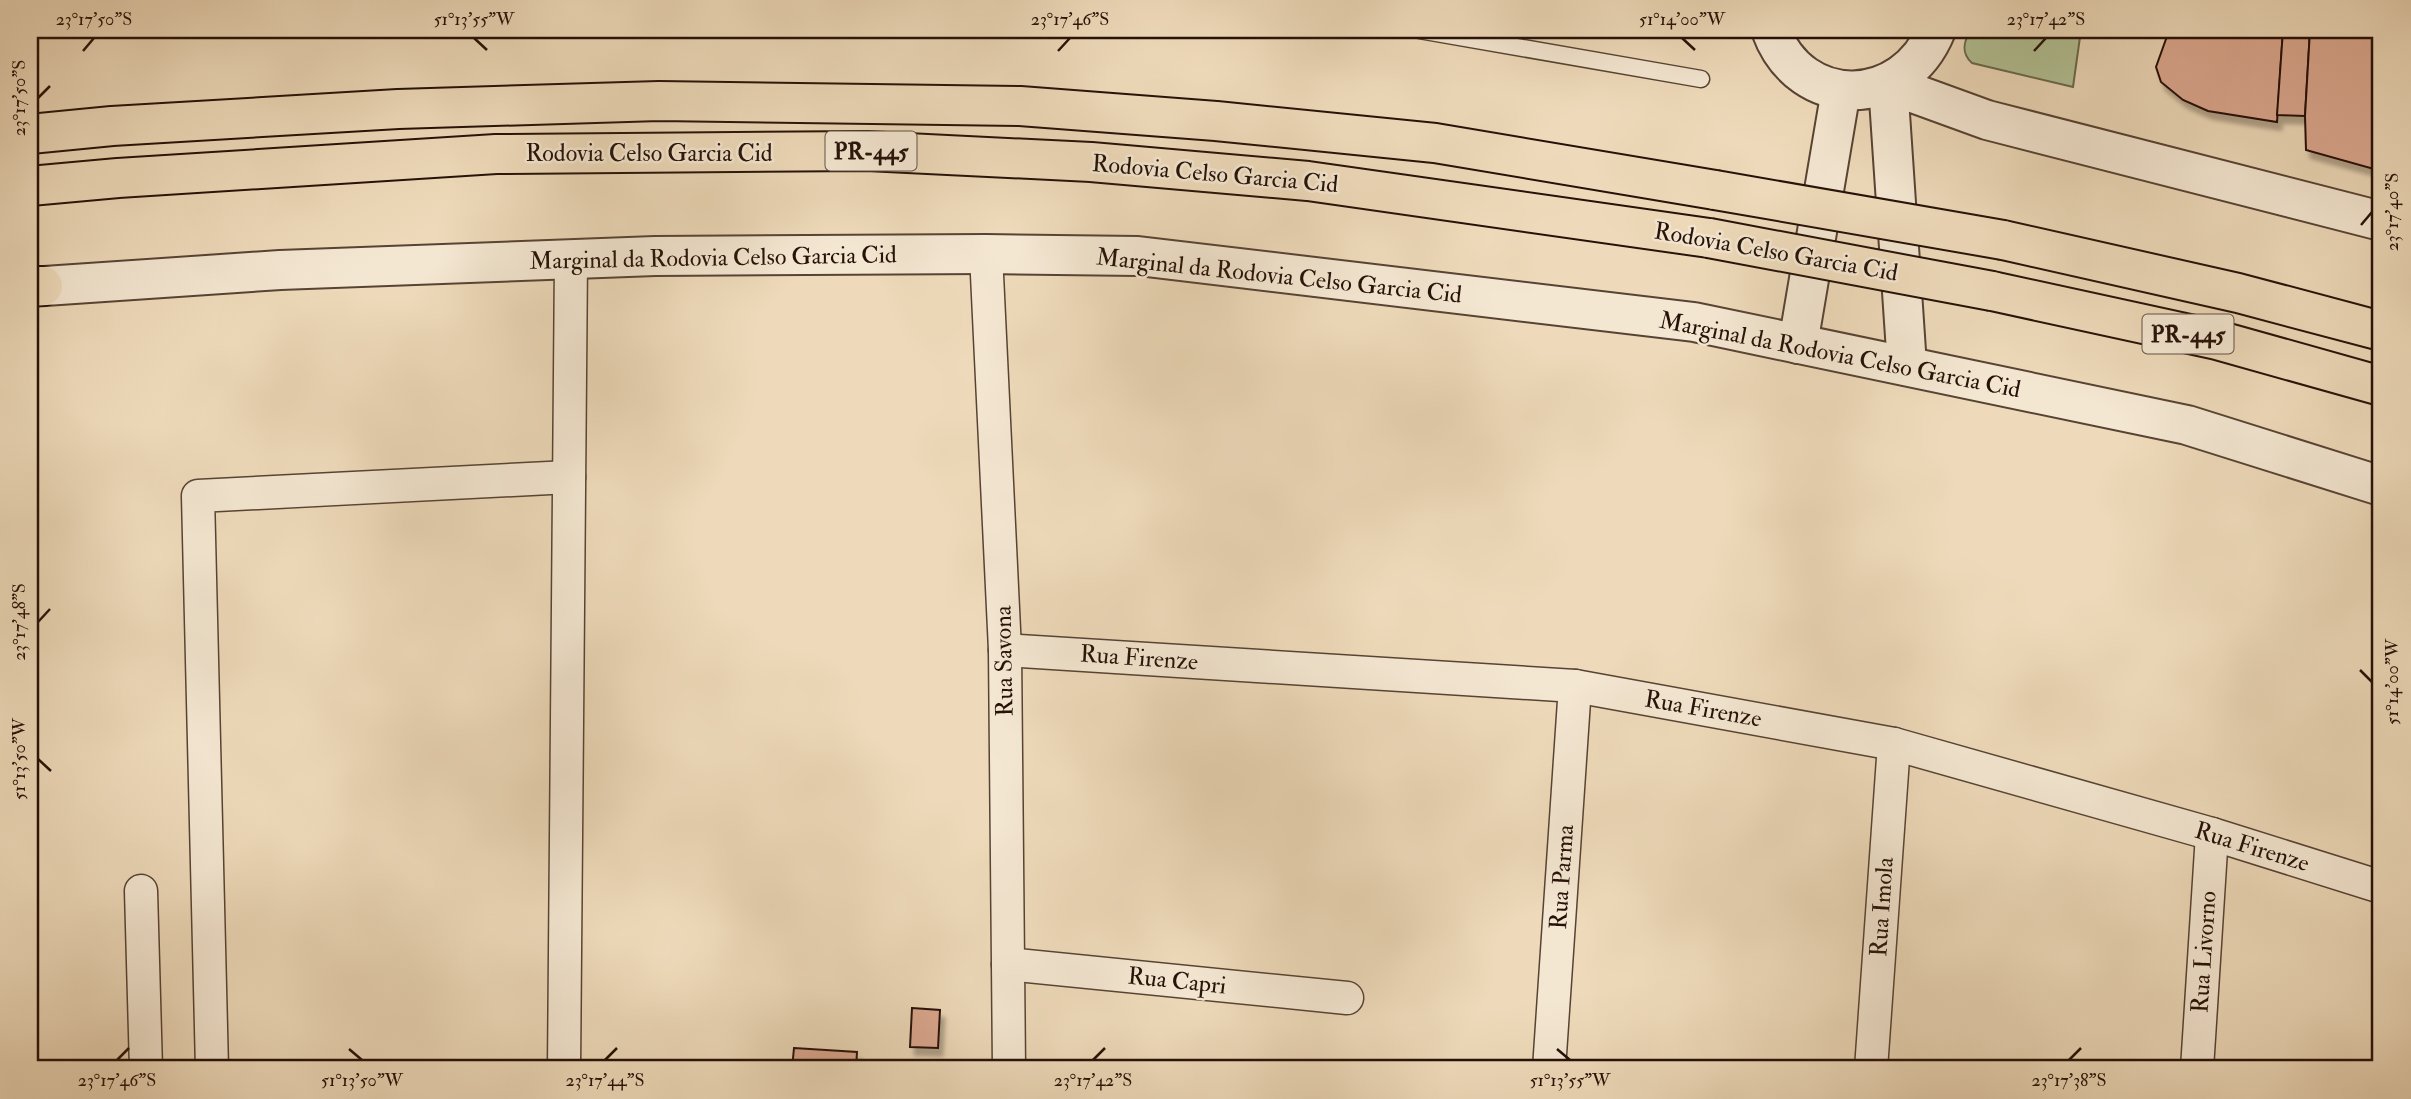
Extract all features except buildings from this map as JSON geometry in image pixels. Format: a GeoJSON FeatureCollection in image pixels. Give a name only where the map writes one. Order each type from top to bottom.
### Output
{"type":"FeatureCollection","features":[{"type":"Feature","properties":{"kind":"highway","name":"Rodovia Celso Garcia Cid"},"geometry":{"type":"LineString","coordinates":[[30,134],[112,126],[398,109],[631,102],[1020,106],[1216,121],[1435,143],[2003,240],[2238,293],[2381,331]]}},
{"type":"Feature","properties":{"kind":"highway","name":"Rodovia Celso Garcia Cid"},"geometry":{"type":"LineString","coordinates":[[30,186],[496,154],[867,151],[1091,162],[1308,181],[1709,238],[1992,291],[2217,340],[2381,386]]}},
{"type":"Feature","properties":{"kind":"street"},"geometry":{"type":"LineString","coordinates":[[1771,30],[1779,49],[1791,64],[1806,76],[1823,85],[1857,91],[1888,84],[1905,74],[1919,61],[1936,30]]}},
{"type":"Feature","properties":{"kind":"street"},"geometry":{"type":"LineString","coordinates":[[1888,84],[1987,120],[2381,221]]}},
{"type":"Feature","properties":{"kind":"street"},"geometry":{"type":"LineString","coordinates":[[1888,84],[1907,366]]}},
{"type":"Feature","properties":{"kind":"street"},"geometry":{"type":"LineString","coordinates":[[1798,344],[1841,90]]}},
{"type":"Feature","properties":{"kind":"street","name":"Rua Savona"},"geometry":{"type":"LineString","coordinates":[[986,254],[1005,650],[1009,1069]]}},
{"type":"Feature","properties":{"kind":"street","name":"Marginal da Rodovia Celso Garcia Cid"},"geometry":{"type":"LineString","coordinates":[[34,286],[279,270],[655,256],[1138,256],[1694,322],[2187,425],[2381,485]]}},
{"type":"Feature","properties":{"kind":"street"},"geometry":{"type":"LineString","coordinates":[[564,1069],[571,259]]}},
{"type":"Feature","properties":{"kind":"street"},"geometry":{"type":"LineString","coordinates":[[212,1069],[198,496],[569,477]]}},
{"type":"Feature","properties":{"kind":"street","name":"Rua Firenze"},"geometry":{"type":"LineString","coordinates":[[1005,650],[1575,686],[1894,744],[2212,834],[2381,887]]}},
{"type":"Feature","properties":{"kind":"street","name":"Rua Parma"},"geometry":{"type":"LineString","coordinates":[[1549,1069],[1575,686]]}},
{"type":"Feature","properties":{"kind":"street","name":"Rua Imola"},"geometry":{"type":"LineString","coordinates":[[1871,1069],[1894,744]]}},
{"type":"Feature","properties":{"kind":"street","name":"Rua Livorno"},"geometry":{"type":"LineString","coordinates":[[2197,1069],[2212,834]]}},
{"type":"Feature","properties":{"kind":"street"},"geometry":{"type":"LineString","coordinates":[[141,891],[146,1069]]}},
{"type":"Feature","properties":{"kind":"street","name":"Rua Capri"},"geometry":{"type":"LineString","coordinates":[[1008,964],[1347,998]]}},
{"type":"Feature","properties":{"kind":"lane"},"geometry":{"type":"LineString","coordinates":[[1419,30],[1702,79]]}},
{"type":"Feature","properties":{"kind":"green space"},"geometry":{"type":"Polygon","coordinates":[[[1971,30],[2081,30],[2073,87],[1972,63],[1964,47],[1971,30]]]}}]}
